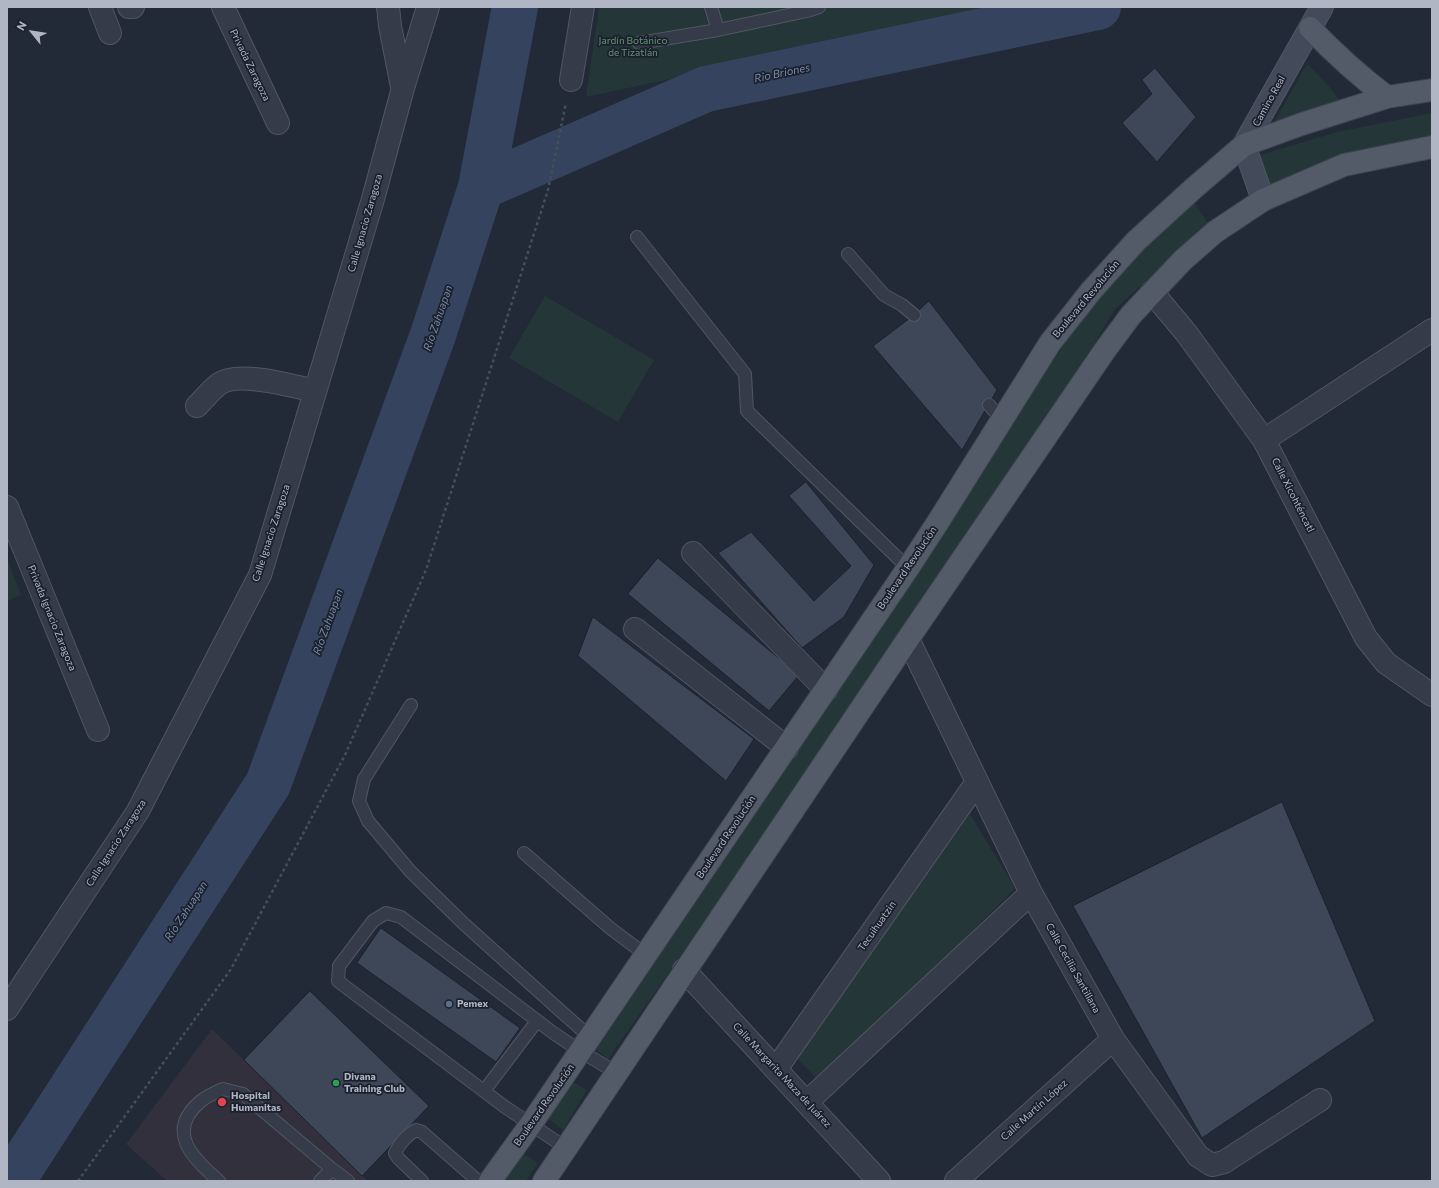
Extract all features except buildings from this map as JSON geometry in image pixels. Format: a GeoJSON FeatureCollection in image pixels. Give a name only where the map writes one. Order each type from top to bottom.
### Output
{"type":"FeatureCollection","features":[{"type":"Feature","properties":{"kind":"main road","name":"Camino Real"},"geometry":{"type":"LineString","coordinates":[[1244,146],[1322,7]]}},
{"type":"Feature","properties":{"kind":"main road"},"geometry":{"type":"LineString","coordinates":[[1310,28],[1359,76],[1387,97]]}},
{"type":"Feature","properties":{"kind":"main road","name":"Boulevard Revolución"},"geometry":{"type":"LineString","coordinates":[[490,1181],[531,1124],[908,568],[995,412],[1091,291],[1136,241],[1194,188],[1244,146],[1302,124],[1387,97],[1432,90]]}},
{"type":"Feature","properties":{"kind":"main road"},"geometry":{"type":"LineString","coordinates":[[1244,146],[1262,200]]}},
{"type":"Feature","properties":{"kind":"main road"},"geometry":{"type":"LineString","coordinates":[[544,1181],[684,970],[908,639],[1105,350],[1131,315],[1183,260],[1215,232],[1262,200],[1344,166],[1432,147]]}},
{"type":"Feature","properties":{"kind":"street"},"geometry":{"type":"LineString","coordinates":[[100,7],[110,33]]}},
{"type":"Feature","properties":{"kind":"street","name":"Privada Zaragoza"},"geometry":{"type":"LineString","coordinates":[[223,7],[278,123]]}},
{"type":"Feature","properties":{"kind":"street","name":"Calle Ignacio Zaragoza"},"geometry":{"type":"LineString","coordinates":[[7,1009],[138,812],[260,575],[373,199],[403,88],[390,26],[388,7]]}},
{"type":"Feature","properties":{"kind":"street"},"geometry":{"type":"LineString","coordinates":[[403,88],[428,7]]}},
{"type":"Feature","properties":{"kind":"street"},"geometry":{"type":"LineString","coordinates":[[571,80],[583,7]]}},
{"type":"Feature","properties":{"kind":"street","name":"Calle Xicohténcatl"},"geometry":{"type":"LineString","coordinates":[[1152,292],[1187,334],[1264,440],[1366,638],[1386,663],[1432,695]]}},
{"type":"Feature","properties":{"kind":"street"},"geometry":{"type":"LineString","coordinates":[[1264,440],[1432,330]]}},
{"type":"Feature","properties":{"kind":"street"},"geometry":{"type":"LineString","coordinates":[[197,406],[220,383],[240,378],[269,381],[315,391]]}},
{"type":"Feature","properties":{"kind":"street","name":"Privada Ignacio Zaragoza"},"geometry":{"type":"LineString","coordinates":[[7,506],[98,730]]}},
{"type":"Feature","properties":{"kind":"street"},"geometry":{"type":"LineString","coordinates":[[693,553],[826,690]]}},
{"type":"Feature","properties":{"kind":"street"},"geometry":{"type":"LineString","coordinates":[[635,629],[787,748]]}},
{"type":"Feature","properties":{"kind":"street","name":"Calle Cecilia Santillana"},"geometry":{"type":"LineString","coordinates":[[908,639],[1031,893],[1112,1039],[1198,1156],[1212,1165],[1224,1162],[1320,1100]]}},
{"type":"Feature","properties":{"kind":"street","name":"Tecuihuatzin"},"geometry":{"type":"LineString","coordinates":[[776,1069],[977,782]]}},
{"type":"Feature","properties":{"kind":"street"},"geometry":{"type":"LineString","coordinates":[[807,1102],[1031,893]]}},
{"type":"Feature","properties":{"kind":"street","name":"Calle Margarita Maza de Juárez"},"geometry":{"type":"LineString","coordinates":[[684,970],[879,1181]]}},
{"type":"Feature","properties":{"kind":"street","name":"Calle Martín López"},"geometry":{"type":"LineString","coordinates":[[956,1181],[1112,1039]]}},
{"type":"Feature","properties":{"kind":"lane"},"geometry":{"type":"LineString","coordinates":[[711,7],[718,30]]}},
{"type":"Feature","properties":{"kind":"lane"},"geometry":{"type":"LineString","coordinates":[[640,43],[718,30],[807,11],[819,7]]}},
{"type":"Feature","properties":{"kind":"lane"},"geometry":{"type":"LineString","coordinates":[[637,237],[745,374],[747,411],[908,568]]}},
{"type":"Feature","properties":{"kind":"lane"},"geometry":{"type":"LineString","coordinates":[[848,254],[884,295],[902,305],[914,315]]}},
{"type":"Feature","properties":{"kind":"lane"},"geometry":{"type":"LineString","coordinates":[[411,705],[364,779],[359,801],[368,820],[410,871],[463,924],[555,1006],[585,1044],[617,1073]]}},
{"type":"Feature","properties":{"kind":"lane"},"geometry":{"type":"LineString","coordinates":[[524,852],[610,928],[646,955]]}},
{"type":"Feature","properties":{"kind":"lane"},"geometry":{"type":"LineString","coordinates":[[566,1148],[505,1107],[338,981],[339,966],[373,921],[386,913],[401,917],[537,1021],[585,1044]]}},
{"type":"Feature","properties":{"kind":"lane"},"geometry":{"type":"LineString","coordinates":[[484,1091],[537,1021]]}},
{"type":"Feature","properties":{"kind":"lane"},"geometry":{"type":"LineString","coordinates":[[219,1181],[203,1167],[187,1147],[183,1132],[188,1116],[202,1100],[223,1089],[243,1094],[348,1181]]}},
{"type":"Feature","properties":{"kind":"lane"},"geometry":{"type":"LineString","coordinates":[[422,1181],[398,1158],[395,1153],[397,1147],[411,1132],[416,1130],[422,1132],[478,1181]]}},
{"type":"Feature","properties":{"kind":"lane"},"geometry":{"type":"LineString","coordinates":[[320,1181],[332,1169]]}},
{"type":"Feature","properties":{"kind":"path"},"geometry":{"type":"LineString","coordinates":[[78,1181],[231,969],[345,755],[426,570],[548,190],[571,80]]}},
{"type":"Feature","properties":{"kind":"shaded area","name":"Hospital Humanitas"},"geometry":{"type":"Polygon","coordinates":[[[212,1029],[368,1181],[167,1181],[126,1144],[212,1029]]]}},
{"type":"Feature","properties":{"kind":"green space","name":"Jardín Botánico de Tizatlán"},"geometry":{"type":"Polygon","coordinates":[[[599,7],[1007,7],[586,97],[599,7]]]}},
{"type":"Feature","properties":{"kind":"green space"},"geometry":{"type":"Polygon","coordinates":[[[1307,64],[1333,91],[1340,102],[1272,126],[1307,64]]]}},
{"type":"Feature","properties":{"kind":"green space"},"geometry":{"type":"Polygon","coordinates":[[[1432,113],[1432,139],[1270,187],[1260,155],[1337,132],[1432,113]]]}},
{"type":"Feature","properties":{"kind":"green space"},"geometry":{"type":"Polygon","coordinates":[[[1194,202],[1211,228],[1175,255],[1115,309],[908,633],[608,1059],[592,1046],[1050,364],[1083,319],[1132,258],[1194,202]]]}},
{"type":"Feature","properties":{"kind":"green space"},"geometry":{"type":"Polygon","coordinates":[[[545,296],[654,360],[618,422],[509,358],[545,296]]]}},
{"type":"Feature","properties":{"kind":"green space"},"geometry":{"type":"Polygon","coordinates":[[[7,558],[21,595],[7,601],[7,558]]]}},
{"type":"Feature","properties":{"kind":"green space"},"geometry":{"type":"Polygon","coordinates":[[[970,814],[1015,888],[821,1083],[797,1058],[970,814]]]}},
{"type":"Feature","properties":{"kind":"green space"},"geometry":{"type":"Polygon","coordinates":[[[569,1080],[587,1090],[563,1130],[546,1117],[569,1080]]]}},
{"type":"Feature","properties":{"kind":"green space"},"geometry":{"type":"Polygon","coordinates":[[[518,1150],[538,1163],[526,1181],[497,1181],[518,1150]]]}},
{"type":"Feature","properties":{"kind":"waterway","name":"Río Zahuapan"},"geometry":{"type":"LineString","coordinates":[[12,1181],[268,784],[433,335],[481,187],[515,7]]}},
{"type":"Feature","properties":{"kind":"waterway","name":"Rio Briones"},"geometry":{"type":"LineString","coordinates":[[481,187],[706,89],[1098,7]]}},
{"type":"Feature","properties":{"kind":"place","name":"Pemex"},"geometry":{"type":"Point","coordinates":[449,1004]}},
{"type":"Feature","properties":{"kind":"place","name":"Divana Training Club"},"geometry":{"type":"Point","coordinates":[336,1083]}},
{"type":"Feature","properties":{"kind":"place","name":"Hospital Humanitas"},"geometry":{"type":"Point","coordinates":[222,1102]}}]}
